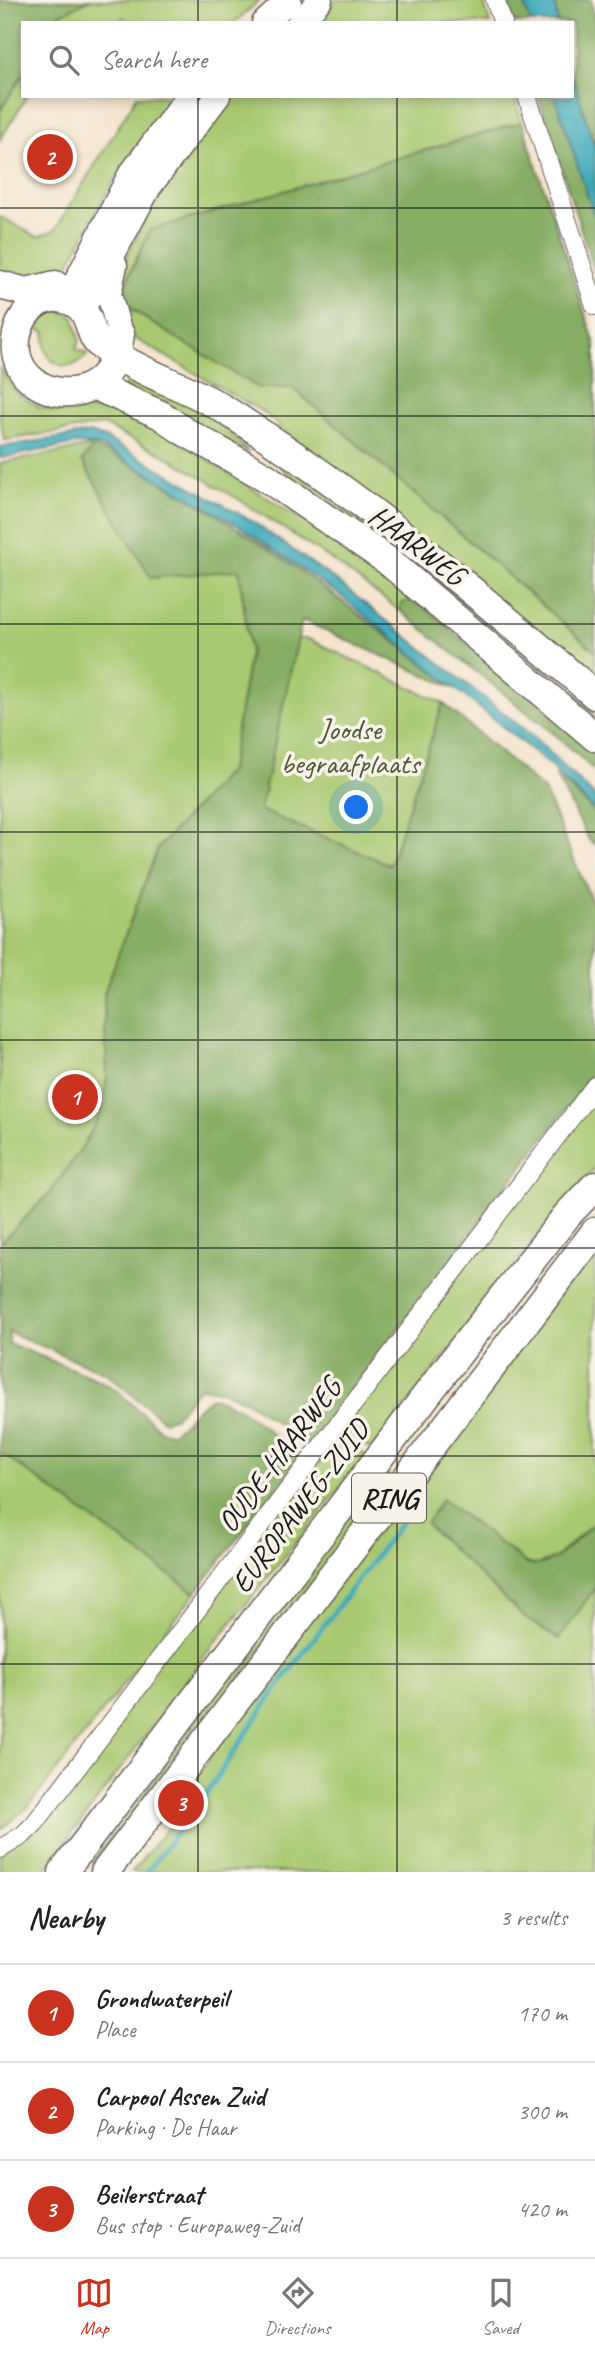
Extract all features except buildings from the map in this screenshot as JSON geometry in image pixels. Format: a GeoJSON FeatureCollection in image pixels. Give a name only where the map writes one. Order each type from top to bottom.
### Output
{"type":"FeatureCollection","features":[{"type":"Feature","properties":{"kind":"main road"},"geometry":{"type":"LineString","coordinates":[[0,285],[26,292],[70,292],[102,312],[113,344],[103,377],[89,395]]}},
{"type":"Feature","properties":{"kind":"main road"},"geometry":{"type":"LineString","coordinates":[[6,344],[31,307],[70,292]]}},
{"type":"Feature","properties":{"kind":"main road"},"geometry":{"type":"LineString","coordinates":[[0,297],[31,307]]}},
{"type":"Feature","properties":{"kind":"main road"},"geometry":{"type":"LineString","coordinates":[[6,344],[29,345],[37,365],[49,375],[63,380],[80,376],[90,370],[113,344]]}},
{"type":"Feature","properties":{"kind":"main road","name":"HAARWEG"},"geometry":{"type":"LineString","coordinates":[[6,344],[19,387],[34,399],[62,407],[89,395],[182,430],[264,476],[388,561],[595,737]]}},
{"type":"Feature","properties":{"kind":"main road","name":"HAARWEG"},"geometry":{"type":"LineString","coordinates":[[113,344],[270,439],[342,491],[462,584],[595,695]]}},
{"type":"Feature","properties":{"kind":"main road","name":"EUROPAWEG-ZUID"},"geometry":{"type":"LineString","coordinates":[[63,1872],[461,1350],[568,1214],[595,1186]]}},
{"type":"Feature","properties":{"kind":"main road","name":"RING"},"geometry":{"type":"LineString","coordinates":[[105,1872],[595,1233]]}},
{"type":"Feature","properties":{"kind":"street"},"geometry":{"type":"LineString","coordinates":[[266,21],[289,0]]}},
{"type":"Feature","properties":{"kind":"street"},"geometry":{"type":"LineString","coordinates":[[301,21],[320,0]]}},
{"type":"Feature","properties":{"kind":"street"},"geometry":{"type":"LineString","coordinates":[[495,0],[502,21]]}},
{"type":"Feature","properties":{"kind":"street"},"geometry":{"type":"LineString","coordinates":[[70,292],[108,259],[124,210],[155,137],[186,98]]}},
{"type":"Feature","properties":{"kind":"street"},"geometry":{"type":"LineString","coordinates":[[70,292],[67,274],[95,225],[124,210],[216,98]]}},
{"type":"Feature","properties":{"kind":"street"},"geometry":{"type":"LineString","coordinates":[[528,98],[595,306]]}},
{"type":"Feature","properties":{"kind":"street"},"geometry":{"type":"LineString","coordinates":[[113,344],[109,294],[124,210]]}},
{"type":"Feature","properties":{"kind":"street","name":"OUDE-HAARWEG"},"geometry":{"type":"LineString","coordinates":[[0,1849],[23,1835],[35,1823],[595,1086]]}},
{"type":"Feature","properties":{"kind":"green space"},"geometry":{"type":"Polygon","coordinates":[[[0,0],[88,0],[59,15],[55,21],[21,21],[21,77],[0,111],[0,0]]]}},
{"type":"Feature","properties":{"kind":"green space"},"geometry":{"type":"Polygon","coordinates":[[[88,0],[260,0],[236,21],[129,21],[123,17],[120,21],[56,21],[59,15],[88,0]]]}},
{"type":"Feature","properties":{"kind":"green space"},"geometry":{"type":"Polygon","coordinates":[[[336,0],[483,0],[489,21],[317,21],[336,0]]]}},
{"type":"Feature","properties":{"kind":"green space"},"geometry":{"type":"Polygon","coordinates":[[[507,0],[523,0],[530,21],[513,21],[507,0]]]}},
{"type":"Feature","properties":{"kind":"green space"},"geometry":{"type":"Polygon","coordinates":[[[554,0],[591,0],[595,23],[595,148],[574,81],[574,21],[558,21],[554,0]]]}},
{"type":"Feature","properties":{"kind":"green space"},"geometry":{"type":"Polygon","coordinates":[[[21,77],[21,98],[26,98],[0,140],[0,111],[21,77]]]}},
{"type":"Feature","properties":{"kind":"green space"},"geometry":{"type":"Polygon","coordinates":[[[136,98],[173,98],[109,189],[66,269],[57,276],[0,279],[0,217],[38,237],[55,230],[136,98]]]}},
{"type":"Feature","properties":{"kind":"green space"},"geometry":{"type":"Polygon","coordinates":[[[233,98],[515,98],[522,122],[150,230],[130,271],[126,292],[133,311],[259,388],[293,388],[595,651],[595,681],[349,486],[263,412],[134,338],[115,294],[123,264],[155,199],[212,120],[233,98]]]}},
{"type":"Feature","properties":{"kind":"green space"},"geometry":{"type":"Polygon","coordinates":[[[539,98],[556,98],[595,218],[595,273],[539,98]]]}},
{"type":"Feature","properties":{"kind":"green space"},"geometry":{"type":"Polygon","coordinates":[[[522,122],[595,344],[595,651],[293,388],[259,388],[150,322],[125,302],[124,289],[150,230],[522,122]]]}},
{"type":"Feature","properties":{"kind":"green space"},"geometry":{"type":"Polygon","coordinates":[[[58,311],[73,316],[80,339],[76,349],[88,354],[71,365],[63,366],[50,358],[46,351],[46,332],[33,328],[47,313],[58,311]]]}},
{"type":"Feature","properties":{"kind":"green space"},"geometry":{"type":"Polygon","coordinates":[[[0,367],[17,393],[39,407],[62,413],[106,408],[160,429],[297,517],[334,535],[453,627],[402,603],[399,610],[333,561],[240,500],[162,454],[103,425],[4,440],[0,418],[0,367]]]}},
{"type":"Feature","properties":{"kind":"green space"},"geometry":{"type":"Polygon","coordinates":[[[133,370],[215,417],[249,453],[123,390],[133,370]]]}},
{"type":"Feature","properties":{"kind":"green space"},"geometry":{"type":"Polygon","coordinates":[[[259,444],[393,545],[587,703],[595,715],[452,596],[297,483],[259,444]]]}},
{"type":"Feature","properties":{"kind":"green space"},"geometry":{"type":"Polygon","coordinates":[[[94,446],[82,461],[239,570],[250,652],[230,770],[158,848],[104,994],[107,1077],[101,1113],[83,1146],[50,1193],[0,1243],[0,463],[94,446]]]}},
{"type":"Feature","properties":{"kind":"green space"},"geometry":{"type":"Polygon","coordinates":[[[94,446],[129,463],[254,539],[355,611],[454,688],[302,620],[260,810],[390,865],[443,703],[544,790],[595,909],[595,1071],[308,1446],[257,1408],[229,1393],[214,1389],[199,1388],[174,1418],[164,1421],[106,1373],[9,1332],[8,1343],[101,1381],[118,1391],[161,1431],[171,1433],[177,1429],[212,1397],[247,1414],[300,1458],[195,1593],[0,1452],[0,1243],[50,1193],[83,1146],[101,1113],[107,1077],[104,994],[158,848],[230,770],[250,652],[239,570],[151,578],[82,461],[94,446]]]}},
{"type":"Feature","properties":{"kind":"green space"},"geometry":{"type":"Polygon","coordinates":[[[409,601],[422,606],[595,750],[595,771],[558,737],[399,610],[402,603],[409,601]]]}},
{"type":"Feature","properties":{"kind":"green space","name":"Joodse begraafplaats"},"geometry":{"type":"Polygon","coordinates":[[[297,639],[309,639],[443,703],[390,866],[260,810],[297,639]]]}},
{"type":"Feature","properties":{"kind":"green space"},"geometry":{"type":"Polygon","coordinates":[[[555,774],[595,812],[595,844],[590,842],[555,774]]]}},
{"type":"Feature","properties":{"kind":"green space"},"geometry":{"type":"Polygon","coordinates":[[[595,1095],[595,1168],[569,1196],[372,1450],[345,1430],[344,1426],[595,1095]]]}},
{"type":"Feature","properties":{"kind":"green space"},"geometry":{"type":"Polygon","coordinates":[[[595,1247],[595,1522],[555,1558],[535,1566],[427,1524],[525,1618],[558,1639],[595,1588],[595,1872],[132,1872],[184,1808],[180,1801],[260,1684],[595,1247]]]}},
{"type":"Feature","properties":{"kind":"green space"},"geometry":{"type":"Polygon","coordinates":[[[339,1436],[366,1456],[214,1644],[43,1872],[0,1872],[0,1856],[339,1436]]]}},
{"type":"Feature","properties":{"kind":"green space"},"geometry":{"type":"Polygon","coordinates":[[[0,1452],[195,1593],[27,1808],[0,1830],[0,1452]]]}},
{"type":"Feature","properties":{"kind":"green space"},"geometry":{"type":"Polygon","coordinates":[[[380,1469],[392,1478],[98,1864],[91,1862],[172,1756],[236,1658],[380,1469]]]}},
{"type":"Feature","properties":{"kind":"green space"},"geometry":{"type":"Polygon","coordinates":[[[442,1499],[527,1564],[536,1565],[555,1558],[595,1522],[595,1588],[559,1639],[525,1618],[426,1524],[442,1499]]]}},
{"type":"Feature","properties":{"kind":"water"},"geometry":{"type":"Polygon","coordinates":[[[523,0],[554,0],[558,21],[530,21],[523,0]]]}},
{"type":"Feature","properties":{"kind":"water"},"geometry":{"type":"Polygon","coordinates":[[[574,81],[595,148],[595,218],[556,98],[574,98],[574,81]]]}},
{"type":"Feature","properties":{"kind":"water"},"geometry":{"type":"Polygon","coordinates":[[[90,433],[105,438],[252,521],[334,579],[535,738],[595,797],[595,811],[550,765],[341,596],[238,525],[101,446],[77,444],[0,458],[0,447],[90,433]]]}},
{"type":"Feature","properties":{"kind":"waterway"},"geometry":{"type":"LineString","coordinates":[[147,1872],[206,1794],[273,1693],[407,1515]]}},
{"type":"Feature","properties":{"kind":"place","name":"Carpool Assen Zuid"},"geometry":{"type":"Point","coordinates":[50,157]}},
{"type":"Feature","properties":{"kind":"place","name":"Grondwaterpeil"},"geometry":{"type":"Point","coordinates":[75,1097]}},
{"type":"Feature","properties":{"kind":"place","name":"Beilerstraat"},"geometry":{"type":"Point","coordinates":[181,1803]}}]}
